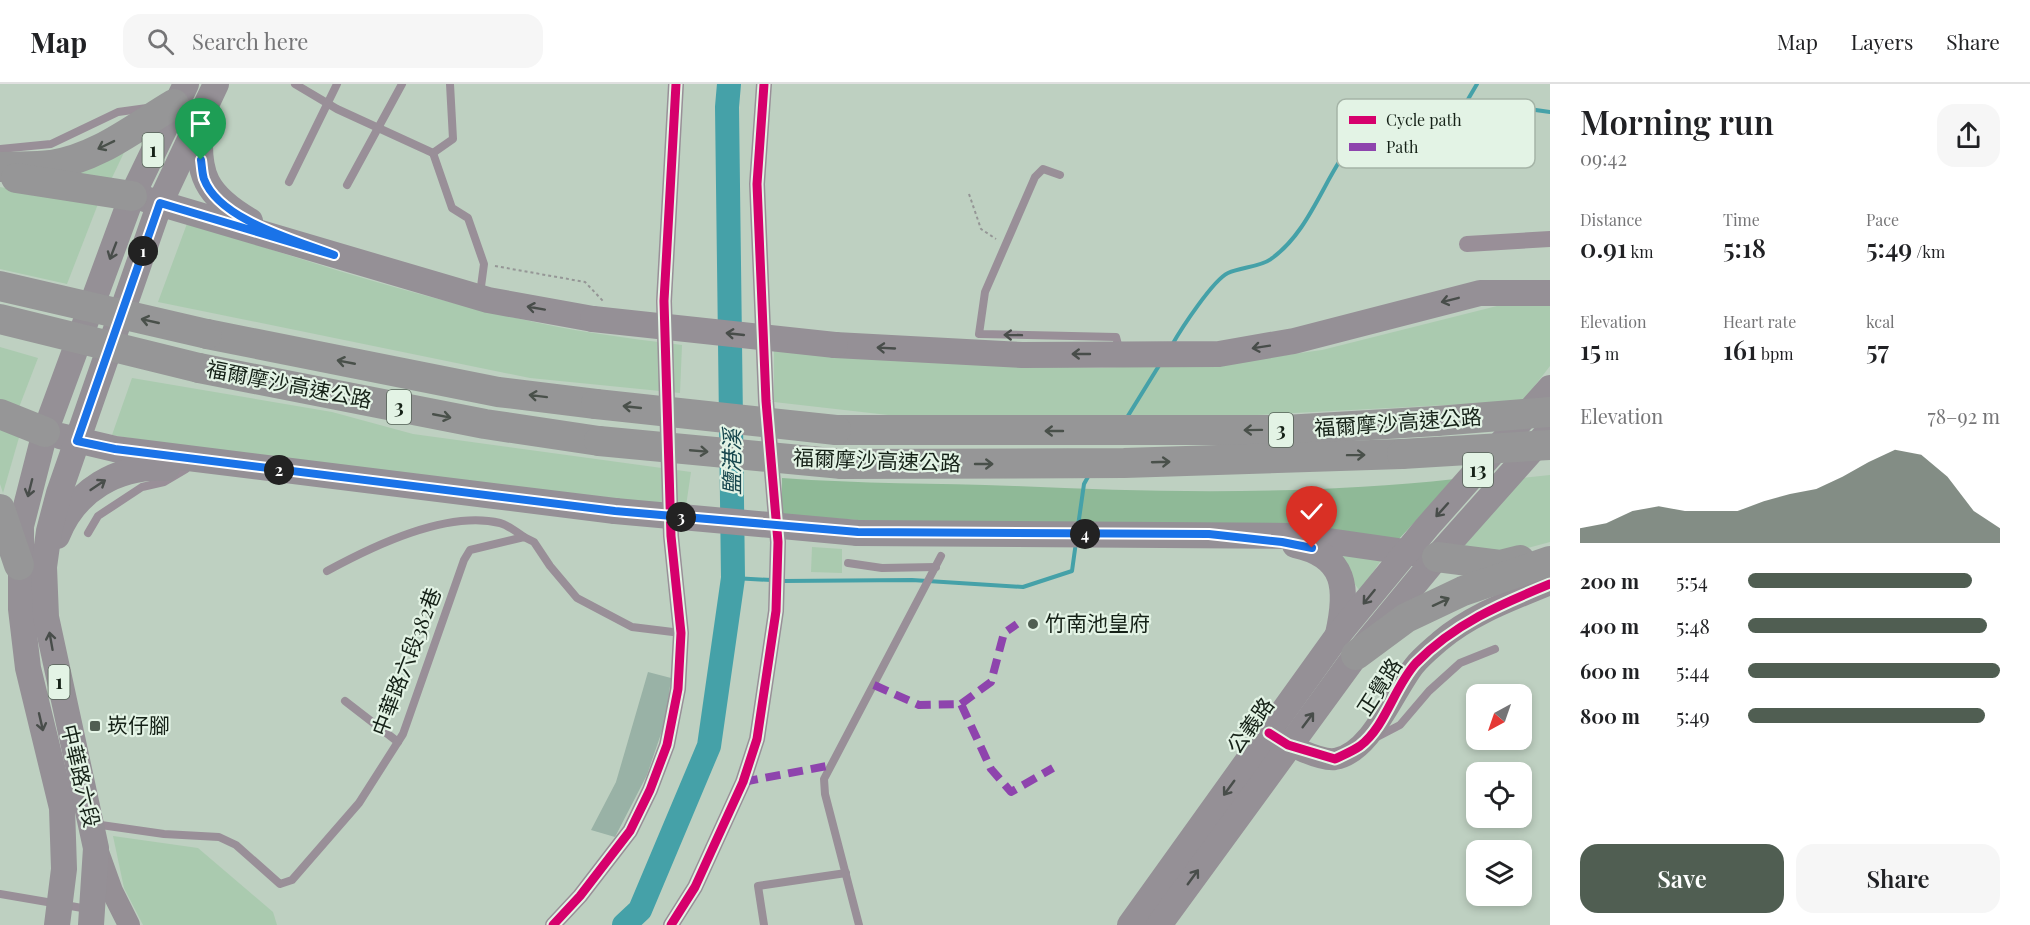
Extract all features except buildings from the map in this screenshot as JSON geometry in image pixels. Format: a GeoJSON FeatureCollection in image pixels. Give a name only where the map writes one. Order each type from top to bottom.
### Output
{"type":"FeatureCollection","features":[{"type":"Feature","properties":{"kind":"highway"},"geometry":{"type":"LineString","coordinates":[[0,167],[51,165],[89,153],[121,138],[187,99]]}},
{"type":"Feature","properties":{"kind":"highway"},"geometry":{"type":"LineString","coordinates":[[0,176],[146,200]]}},
{"type":"Feature","properties":{"kind":"highway","name":"福爾摩沙高速公路"},"geometry":{"type":"LineString","coordinates":[[0,286],[207,334],[498,392],[836,429],[1285,430],[1550,412]]}},
{"type":"Feature","properties":{"kind":"highway","name":"福爾摩沙高速公路"},"geometry":{"type":"LineString","coordinates":[[0,319],[199,368],[485,424],[599,441],[842,464],[1097,463],[1402,454],[1550,446]]}},
{"type":"Feature","properties":{"kind":"highway"},"geometry":{"type":"LineString","coordinates":[[0,414],[45,432]]}},
{"type":"Feature","properties":{"kind":"highway"},"geometry":{"type":"LineString","coordinates":[[0,509],[32,566]]}},
{"type":"Feature","properties":{"kind":"highway"},"geometry":{"type":"LineString","coordinates":[[1437,557],[1500,565],[1550,553]]}},
{"type":"Feature","properties":{"kind":"highway"},"geometry":{"type":"LineString","coordinates":[[1347,645],[1463,591],[1550,561]]}},
{"type":"Feature","properties":{"kind":"main road","name":"中華路六段"},"geometry":{"type":"LineString","coordinates":[[92,917],[96,848],[48,627],[21,526],[45,432],[146,200],[187,99],[216,84]]}},
{"type":"Feature","properties":{"kind":"main road"},"geometry":{"type":"LineString","coordinates":[[187,99],[204,180],[225,207],[256,224],[334,255]]}},
{"type":"Feature","properties":{"kind":"main road","name":"中華路六段"},"geometry":{"type":"LineString","coordinates":[[59,915],[64,869],[62,808],[28,668],[21,609],[32,566],[49,531],[77,441],[146,200]]}},
{"type":"Feature","properties":{"kind":"main road"},"geometry":{"type":"LineString","coordinates":[[146,200],[480,298],[598,310],[835,345],[1022,355],[1219,354],[1294,341],[1488,293],[1550,283]]}},
{"type":"Feature","properties":{"kind":"main road"},"geometry":{"type":"LineString","coordinates":[[1488,293],[1550,293]]}},
{"type":"Feature","properties":{"kind":"main road","name":"公義路"},"geometry":{"type":"LineString","coordinates":[[1130,925],[1279,739],[1347,645],[1406,552],[1550,388]]}},
{"type":"Feature","properties":{"kind":"main road","name":"公義路"},"geometry":{"type":"LineString","coordinates":[[1347,645],[1437,557],[1550,430]]}},
{"type":"Feature","properties":{"kind":"main road"},"geometry":{"type":"LineString","coordinates":[[45,432],[115,449],[615,511],[858,532],[1294,536],[1437,557]]}},
{"type":"Feature","properties":{"kind":"main road"},"geometry":{"type":"LineString","coordinates":[[32,566],[81,497],[113,476],[133,470],[246,466]]}},
{"type":"Feature","properties":{"kind":"main road"},"geometry":{"type":"LineString","coordinates":[[1209,534],[1282,542],[1312,548],[1334,564],[1344,585],[1347,645]]}},
{"type":"Feature","properties":{"kind":"main road","name":"公義路"},"geometry":{"type":"LineString","coordinates":[[1159,925],[1279,739]]}},
{"type":"Feature","properties":{"kind":"street"},"geometry":{"type":"LineString","coordinates":[[553,925],[580,896],[630,831],[650,790],[667,745],[678,689],[681,633],[671,536],[663,301],[675,84]]}},
{"type":"Feature","properties":{"kind":"street"},"geometry":{"type":"LineString","coordinates":[[671,925],[695,887],[743,782],[757,739],[777,595],[778,571],[766,400],[757,184],[764,84]]}},
{"type":"Feature","properties":{"kind":"street"},"geometry":{"type":"LineString","coordinates":[[1467,244],[1550,239]]}},
{"type":"Feature","properties":{"kind":"street","name":"正覺路"},"geometry":{"type":"LineString","coordinates":[[1279,739],[1335,759],[1360,746],[1375,730],[1415,664],[1442,640],[1486,611],[1550,584]]}},
{"type":"Feature","properties":{"kind":"street"},"geometry":{"type":"LineString","coordinates":[[96,848],[112,891],[129,925]]}},
{"type":"Feature","properties":{"kind":"lane"},"geometry":{"type":"LineString","coordinates":[[295,84],[328,103],[433,153],[452,208],[468,218],[484,264],[480,298]]}},
{"type":"Feature","properties":{"kind":"lane"},"geometry":{"type":"LineString","coordinates":[[289,182],[337,84]]}},
{"type":"Feature","properties":{"kind":"lane"},"geometry":{"type":"LineString","coordinates":[[347,185],[380,129],[402,84]]}},
{"type":"Feature","properties":{"kind":"lane"},"geometry":{"type":"LineString","coordinates":[[433,153],[453,139],[450,84]]}},
{"type":"Feature","properties":{"kind":"lane"},"geometry":{"type":"LineString","coordinates":[[0,149],[51,144],[118,112],[187,99]]}},
{"type":"Feature","properties":{"kind":"lane"},"geometry":{"type":"LineString","coordinates":[[1060,175],[1043,169],[1035,177],[986,292],[979,334],[1116,336],[1121,354]]}},
{"type":"Feature","properties":{"kind":"lane"},"geometry":{"type":"LineString","coordinates":[[88,533],[98,516],[142,487],[164,482],[186,469]]}},
{"type":"Feature","properties":{"kind":"lane"},"geometry":{"type":"LineString","coordinates":[[327,571],[373,546],[452,521],[501,523],[534,542],[550,566],[578,598],[632,627],[681,633]]}},
{"type":"Feature","properties":{"kind":"lane","name":"中華路六段382巷"},"geometry":{"type":"LineString","coordinates":[[91,824],[164,834],[219,837],[236,845],[280,884],[287,883],[359,803],[398,742],[470,550],[524,537]]}},
{"type":"Feature","properties":{"kind":"lane"},"geometry":{"type":"LineString","coordinates":[[859,925],[825,794],[824,779],[941,556]]}},
{"type":"Feature","properties":{"kind":"lane"},"geometry":{"type":"LineString","coordinates":[[848,563],[882,568],[936,567]]}},
{"type":"Feature","properties":{"kind":"lane"},"geometry":{"type":"LineString","coordinates":[[1360,746],[1400,724],[1429,691],[1460,663],[1495,649]]}},
{"type":"Feature","properties":{"kind":"lane"},"geometry":{"type":"LineString","coordinates":[[345,700],[398,742]]}},
{"type":"Feature","properties":{"kind":"lane"},"geometry":{"type":"LineString","coordinates":[[764,925],[758,886],[846,873]]}},
{"type":"Feature","properties":{"kind":"lane"},"geometry":{"type":"LineString","coordinates":[[0,894],[59,915],[92,917]]}},
{"type":"Feature","properties":{"kind":"path"},"geometry":{"type":"LineString","coordinates":[[969,194],[981,229],[1006,245]]}},
{"type":"Feature","properties":{"kind":"path"},"geometry":{"type":"LineString","coordinates":[[484,264],[585,282],[598,310]]}},
{"type":"Feature","properties":{"kind":"green space"},"geometry":{"type":"Polygon","coordinates":[[[130,140],[109,184],[56,168],[130,140]]]}},
{"type":"Feature","properties":{"kind":"green space"},"geometry":{"type":"Polygon","coordinates":[[[0,187],[98,204],[67,284],[0,269],[0,187]]]}},
{"type":"Feature","properties":{"kind":"green space"},"geometry":{"type":"Polygon","coordinates":[[[188,221],[269,249],[433,298],[536,323],[682,345],[680,393],[530,378],[158,302],[188,221]]]}},
{"type":"Feature","properties":{"kind":"green space"},"geometry":{"type":"Polygon","coordinates":[[[1539,300],[1550,301],[1550,366],[1523,401],[1179,419],[897,416],[774,402],[774,351],[985,365],[1101,368],[1243,361],[1322,350],[1497,306],[1539,300]]]}},
{"type":"Feature","properties":{"kind":"green space"},"geometry":{"type":"Polygon","coordinates":[[[0,347],[38,358],[18,410],[0,404],[0,347]]]}},
{"type":"Feature","properties":{"kind":"green space"},"geometry":{"type":"Polygon","coordinates":[[[132,378],[332,412],[413,434],[691,472],[686,506],[326,467],[112,435],[132,378]]]}},
{"type":"Feature","properties":{"kind":"green space"},"geometry":{"type":"Polygon","coordinates":[[[0,428],[20,434],[3,493],[0,484],[0,428]]]}},
{"type":"Feature","properties":{"kind":"green space"},"geometry":{"type":"Polygon","coordinates":[[[1550,475],[1550,542],[1506,554],[1473,554],[1464,545],[1521,478],[1550,475]]]}},
{"type":"Feature","properties":{"kind":"green space"},"geometry":{"type":"Polygon","coordinates":[[[782,478],[1180,491],[1345,488],[1455,479],[1397,541],[918,524],[782,515],[782,478]]]}},
{"type":"Feature","properties":{"kind":"green space"},"geometry":{"type":"Polygon","coordinates":[[[812,547],[842,549],[842,573],[811,572],[812,547]]]}},
{"type":"Feature","properties":{"kind":"green space"},"geometry":{"type":"Polygon","coordinates":[[[1328,549],[1384,556],[1360,591],[1328,549]]]}},
{"type":"Feature","properties":{"kind":"green space"},"geometry":{"type":"Polygon","coordinates":[[[113,836],[198,848],[273,912],[277,925],[143,925],[124,888],[113,836]]]}},
{"type":"Feature","properties":{"kind":"waterway","name":"鹽港溪"},"geometry":{"type":"LineString","coordinates":[[624,925],[640,910],[709,746],[733,578],[727,107],[729,84]]}},
{"type":"Feature","properties":{"kind":"waterway"},"geometry":{"type":"LineString","coordinates":[[1468,99],[1477,84]]}},
{"type":"Feature","properties":{"kind":"waterway"},"geometry":{"type":"LineString","coordinates":[[1535,110],[1550,112]]}},
{"type":"Feature","properties":{"kind":"waterway"},"geometry":{"type":"LineString","coordinates":[[1172,345],[1198,306],[1222,277],[1233,271],[1267,262],[1289,242],[1304,222],[1337,165]]}},
{"type":"Feature","properties":{"kind":"waterway"},"geometry":{"type":"LineString","coordinates":[[1126,419],[1160,364]]}},
{"type":"Feature","properties":{"kind":"waterway"},"geometry":{"type":"LineString","coordinates":[[1078,526],[1084,484],[1089,475]]}},
{"type":"Feature","properties":{"kind":"waterway"},"geometry":{"type":"LineString","coordinates":[[782,581],[912,580],[1023,587],[1072,571],[1076,542]]}},
{"type":"Feature","properties":{"kind":"waterway"},"geometry":{"type":"LineString","coordinates":[[733,578],[771,580]]}},
{"type":"Feature","properties":{"kind":"marked path"},"geometry":{"type":"LineString","coordinates":[[961,704],[991,682],[1004,633],[1017,624]]}},
{"type":"Feature","properties":{"kind":"marked path"},"geometry":{"type":"LineString","coordinates":[[874,685],[919,705],[961,704],[991,769],[1011,792],[1053,768]]}},
{"type":"Feature","properties":{"kind":"marked path"},"geometry":{"type":"LineString","coordinates":[[743,782],[832,765]]}},
{"type":"Feature","properties":{"kind":"cycle path"},"geometry":{"type":"LineString","coordinates":[[553,925],[580,896],[630,831],[650,790],[667,745],[678,689],[681,633],[671,536],[664,301],[676,84]]}},
{"type":"Feature","properties":{"kind":"cycle path"},"geometry":{"type":"LineString","coordinates":[[671,925],[695,887],[743,782],[757,739],[776,611],[778,542],[766,401],[757,184],[764,84]]}},
{"type":"Feature","properties":{"kind":"cycle path"},"geometry":{"type":"LineString","coordinates":[[1269,733],[1288,745],[1335,759],[1351,751],[1360,746],[1377,728],[1408,673],[1431,649],[1479,616],[1550,584]]}},
{"type":"Feature","properties":{"kind":"place","name":"竹南池皇府"},"geometry":{"type":"Point","coordinates":[1033,624]}},
{"type":"Feature","properties":{"kind":"place","name":"崁仔腳"},"geometry":{"type":"Point","coordinates":[95,726]}},
{"type":"Feature","properties":{"kind":"route"},"geometry":{"type":"LineString","coordinates":[[201,160],[204,180],[225,207],[256,224],[334,255],[160,203],[77,441],[115,449],[615,511],[858,532],[1209,534],[1282,542],[1312,548]]}}]}
